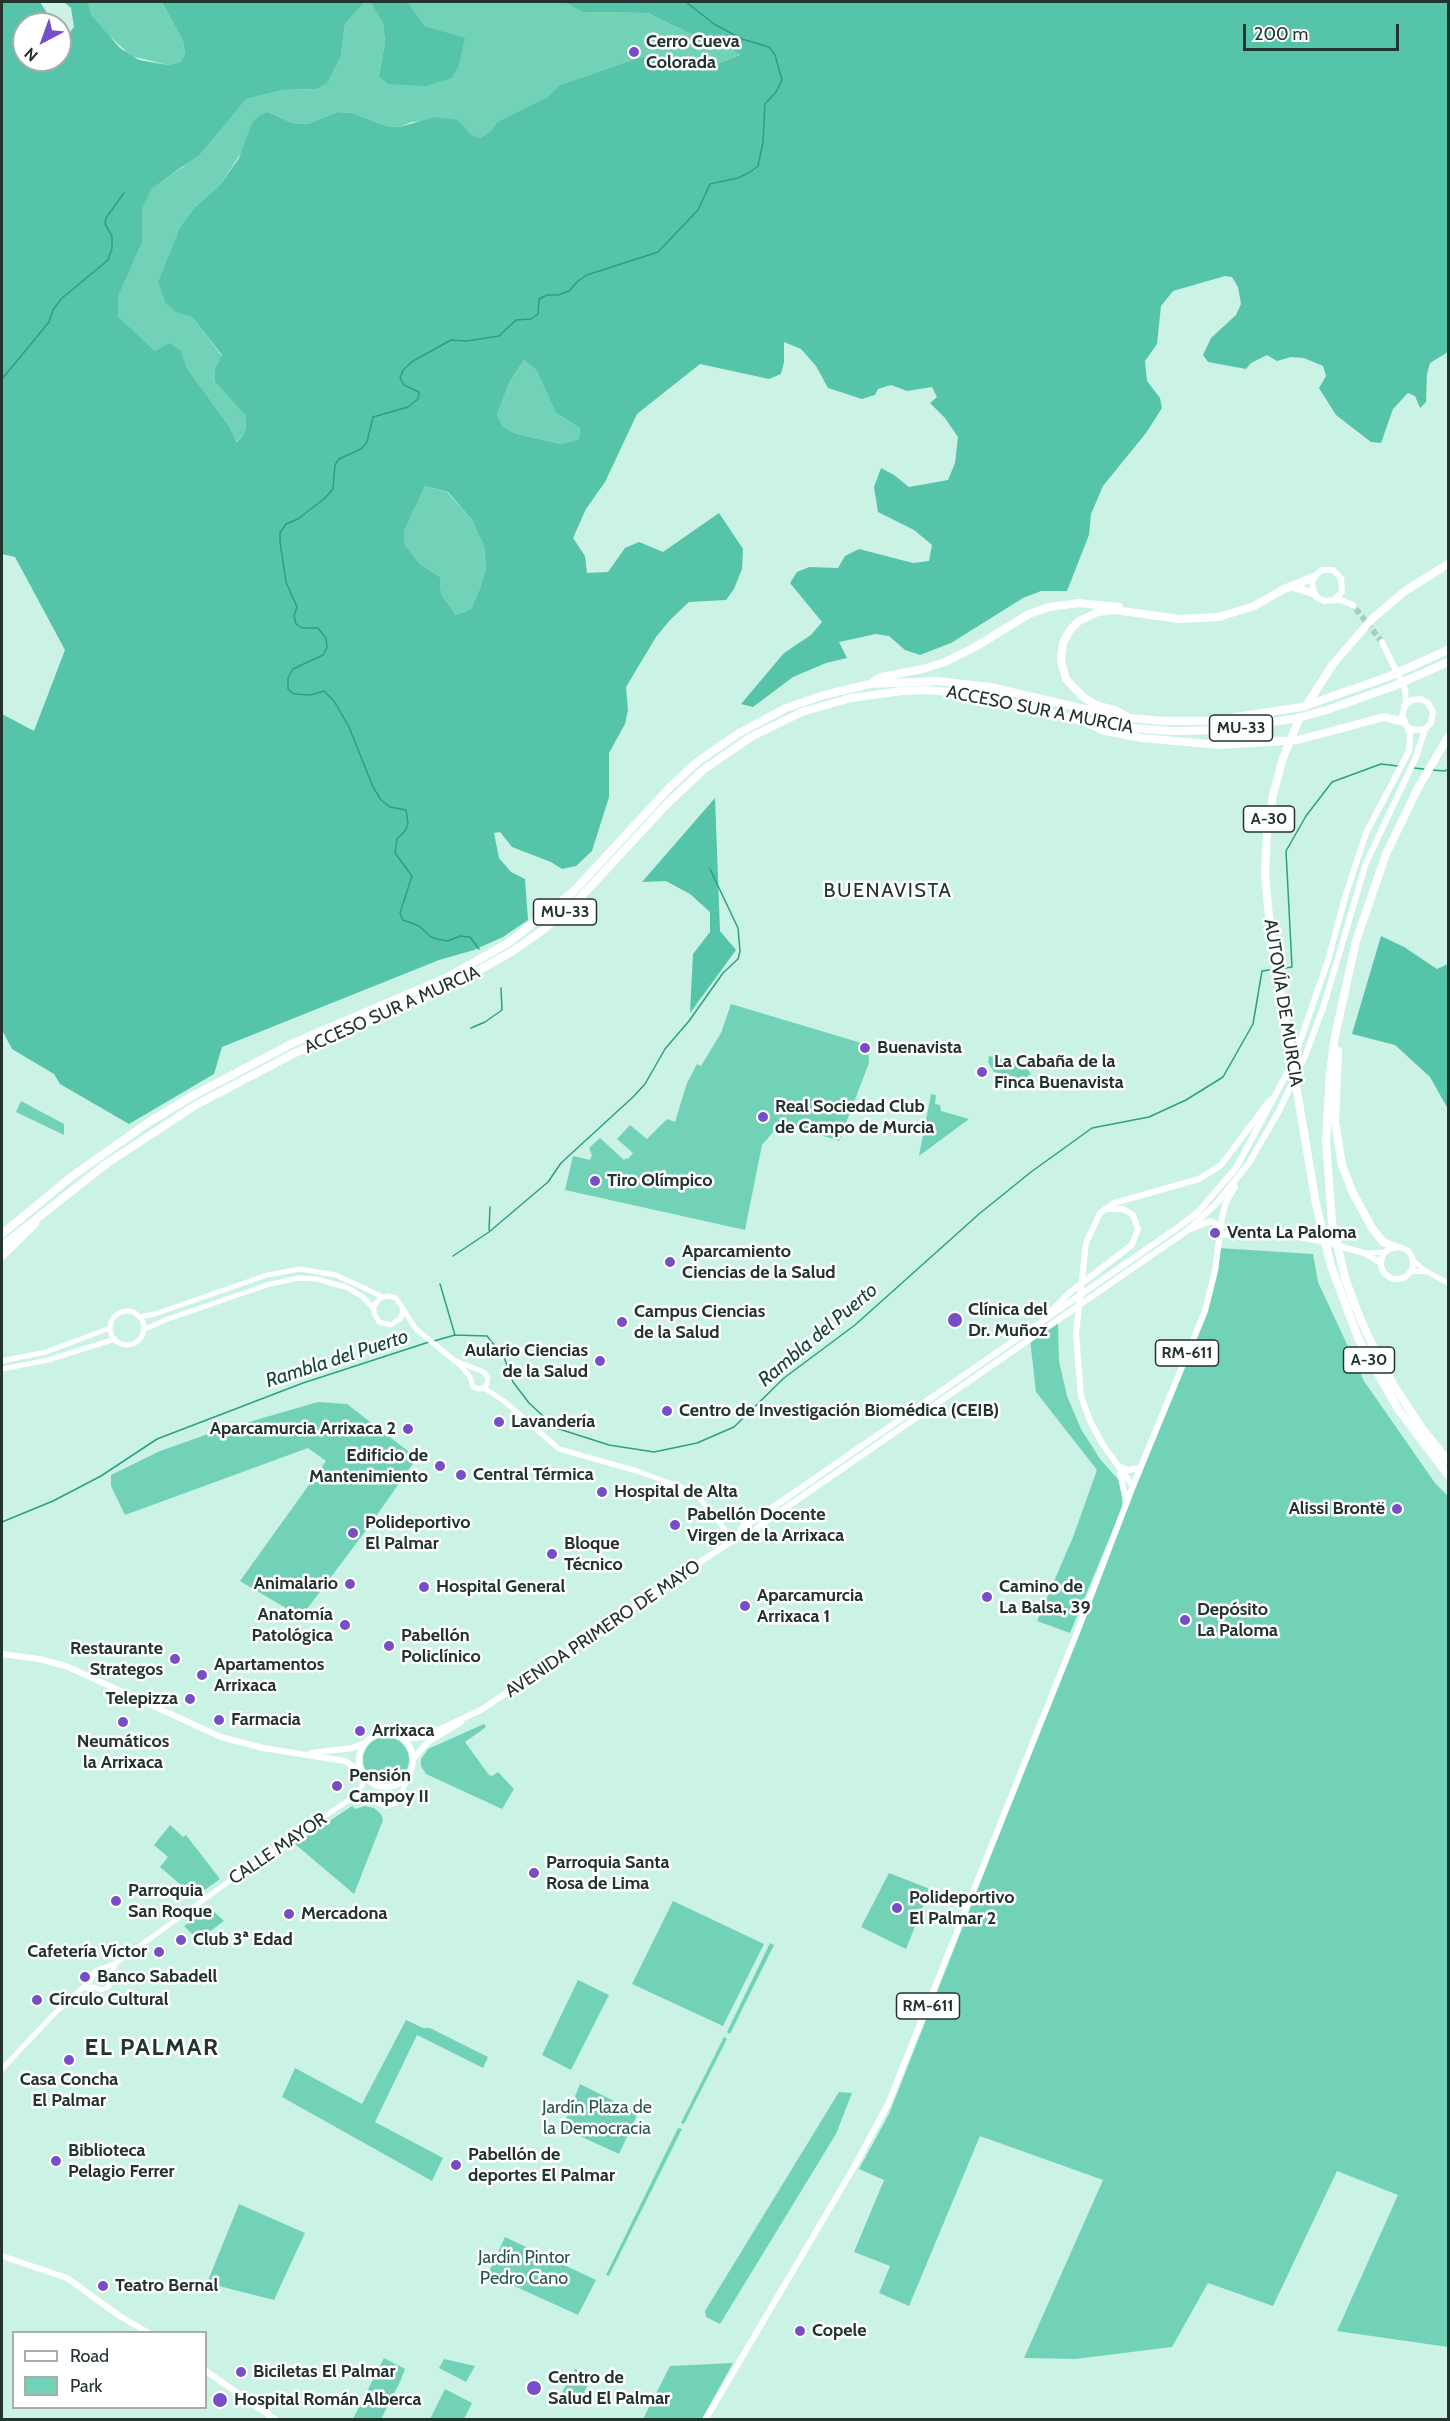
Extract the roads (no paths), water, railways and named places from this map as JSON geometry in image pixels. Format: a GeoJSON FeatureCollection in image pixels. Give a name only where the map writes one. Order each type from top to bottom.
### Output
{"type":"FeatureCollection","features":[{"type":"Feature","properties":{"kind":"highway","name":"AUTOVÍA DE MURCIA"},"geometry":{"type":"LineString","coordinates":[[1449,564],[1417,582],[1382,610],[1351,641],[1309,701],[1295,729],[1278,777],[1270,813],[1265,854],[1266,893],[1290,1052],[1321,1229],[1342,1300],[1371,1364],[1413,1432],[1449,1475]]}},
{"type":"Feature","properties":{"kind":"highway"},"geometry":{"type":"LineString","coordinates":[[1127,717],[1115,710],[1090,702],[1066,679],[1061,660],[1063,643],[1074,625],[1098,612],[1122,611],[1194,620],[1232,614],[1314,577]]}},
{"type":"Feature","properties":{"kind":"highway"},"geometry":{"type":"LineString","coordinates":[[1292,587],[1300,587],[1313,592]]}},
{"type":"Feature","properties":{"kind":"highway"},"geometry":{"type":"LineString","coordinates":[[870,684],[880,678],[945,662],[975,647],[1019,619],[1049,607],[1090,603],[1165,616]]}},
{"type":"Feature","properties":{"kind":"highway","name":"ACCESO SUR A MURCIA"},"geometry":{"type":"LineString","coordinates":[[2,1234],[71,1177],[125,1138],[194,1095],[291,1044],[446,978],[515,938],[573,892],[670,787],[723,742],[763,719],[799,703],[870,684],[914,681],[963,683],[1127,717],[1194,721],[1302,707],[1390,676],[1449,650]]}},
{"type":"Feature","properties":{"kind":"highway","name":"ACCESO SUR A MURCIA"},"geometry":{"type":"LineString","coordinates":[[2,1246],[131,1146],[220,1091],[295,1053],[451,986],[513,951],[543,930],[579,899],[691,781],[736,746],[780,721],[826,704],[851,698],[926,690],[972,694],[1083,721],[1172,731],[1231,729],[1298,718],[1394,686],[1449,662]]}},
{"type":"Feature","properties":{"kind":"highway"},"geometry":{"type":"LineString","coordinates":[[1083,721],[1105,731],[1142,738],[1220,745],[1298,740],[1384,717],[1406,725]]}},
{"type":"Feature","properties":{"kind":"highway","name":"AUTOVÍA DE MURCIA"},"geometry":{"type":"LineString","coordinates":[[1449,737],[1410,804],[1386,854],[1369,900],[1347,974],[1330,1073],[1326,1141],[1333,1227],[1345,1278],[1371,1344],[1406,1404],[1449,1461]]}},
{"type":"Feature","properties":{"kind":"highway"},"geometry":{"type":"LineString","coordinates":[[1369,900],[1351,966],[1339,1036],[1335,1122],[1342,1165],[1353,1193],[1378,1237],[1395,1247]]}},
{"type":"Feature","properties":{"kind":"highway"},"geometry":{"type":"LineString","coordinates":[[2,1256],[30,1230],[47,1209]]}},
{"type":"Feature","properties":{"kind":"highway"},"geometry":{"type":"LineString","coordinates":[[2,1229],[18,1219]]}},
{"type":"Feature","properties":{"kind":"main road"},"geometry":{"type":"LineString","coordinates":[[1322,570],[1333,570],[1341,578],[1343,588],[1355,607],[1341,600],[1324,601],[1313,592],[1312,584],[1314,577],[1322,570]]}},
{"type":"Feature","properties":{"kind":"main road"},"geometry":{"type":"LineString","coordinates":[[1334,600],[1343,588]]}},
{"type":"Feature","properties":{"kind":"main road"},"geometry":{"type":"LineString","coordinates":[[741,1533],[750,1537],[753,1531],[898,1429],[1188,1230],[1216,1204],[1249,1163],[1279,1111],[1306,1054],[1324,1005],[1366,862],[1416,757],[1425,729],[1431,723],[1433,712],[1428,703],[1405,689],[1382,642]]}},
{"type":"Feature","properties":{"kind":"main road"},"geometry":{"type":"LineString","coordinates":[[741,1533],[885,1428],[1197,1213],[1236,1168],[1280,1088],[1302,1038],[1366,833],[1405,759],[1411,741],[1402,716],[1405,689]]}},
{"type":"Feature","properties":{"kind":"main road"},"geometry":{"type":"LineString","coordinates":[[1404,706],[1418,699]]}},
{"type":"Feature","properties":{"kind":"main road"},"geometry":{"type":"LineString","coordinates":[[1406,725],[1416,730],[1425,729]]}},
{"type":"Feature","properties":{"kind":"main road"},"geometry":{"type":"LineString","coordinates":[[1133,1486],[1090,1421],[1081,1396],[1076,1334],[1086,1243],[1100,1213],[1114,1203],[1199,1179],[1221,1165],[1280,1088]]}},
{"type":"Feature","properties":{"kind":"main road","name":"RM-611"},"geometry":{"type":"LineString","coordinates":[[705,2420],[854,2167],[888,2104],[1076,1635],[1140,1468],[1205,1311],[1215,1271],[1226,1202],[1249,1163]]}},
{"type":"Feature","properties":{"kind":"main road"},"geometry":{"type":"LineString","coordinates":[[1035,1326],[1069,1293],[1132,1245],[1138,1229],[1134,1215],[1123,1209],[1112,1207],[1100,1213]]}},
{"type":"Feature","properties":{"kind":"main road"},"geometry":{"type":"LineString","coordinates":[[1188,1230],[1211,1221],[1216,1224],[1220,1235],[1272,1232],[1329,1243],[1364,1253],[1381,1263],[1385,1274],[1391,1278],[1403,1278],[1411,1271],[1413,1260],[1407,1250],[1395,1247],[1385,1252],[1381,1263]]}},
{"type":"Feature","properties":{"kind":"main road"},"geometry":{"type":"LineString","coordinates":[[885,1428],[898,1429]]}},
{"type":"Feature","properties":{"kind":"main road"},"geometry":{"type":"LineString","coordinates":[[881,1441],[885,1428]]}},
{"type":"Feature","properties":{"kind":"main road"},"geometry":{"type":"LineString","coordinates":[[1118,1466],[1128,1470],[1140,1468]]}},
{"type":"Feature","properties":{"kind":"main road"},"geometry":{"type":"LineString","coordinates":[[1118,1466],[1127,1502]]}},
{"type":"Feature","properties":{"kind":"main road"},"geometry":{"type":"LineString","coordinates":[[741,1533],[751,1527],[753,1531]]}},
{"type":"Feature","properties":{"kind":"main road","name":"AVENIDA PRIMERO DE MAYO"},"geometry":{"type":"LineString","coordinates":[[412,1760],[425,1745],[507,1694],[741,1533]]}},
{"type":"Feature","properties":{"kind":"main road"},"geometry":{"type":"LineString","coordinates":[[2,1654],[39,1659],[74,1670],[221,1737],[250,1745],[301,1754],[345,1761],[362,1772],[375,1785],[389,1787],[401,1782],[410,1772],[412,1760],[410,1750],[403,1739],[396,1733],[387,1731],[347,1749],[301,1754]]}},
{"type":"Feature","properties":{"kind":"main road","name":"AVENIDA PRIMERO DE MAYO"},"geometry":{"type":"LineString","coordinates":[[403,1739],[420,1739],[468,1717]]}},
{"type":"Feature","properties":{"kind":"main road"},"geometry":{"type":"LineString","coordinates":[[362,1772],[360,1756],[366,1742]]}},
{"type":"Feature","properties":{"kind":"main road"},"geometry":{"type":"LineString","coordinates":[[2,2256],[67,2278],[118,2315],[145,2331]]}},
{"type":"Feature","properties":{"kind":"main road"},"geometry":{"type":"LineString","coordinates":[[207,2372],[276,2420]]}},
{"type":"Feature","properties":{"kind":"street"},"geometry":{"type":"LineString","coordinates":[[1364,1253],[1385,1252]]}},
{"type":"Feature","properties":{"kind":"street"},"geometry":{"type":"LineString","coordinates":[[1413,1260],[1430,1274],[1449,1283]]}},
{"type":"Feature","properties":{"kind":"street"},"geometry":{"type":"LineString","coordinates":[[139,1317],[155,1314],[267,1275],[300,1269],[336,1275],[383,1297],[396,1298],[418,1330],[456,1361],[470,1377],[470,1383],[474,1388],[486,1386]]}},
{"type":"Feature","properties":{"kind":"street"},"geometry":{"type":"LineString","coordinates":[[1411,1271],[1430,1274]]}},
{"type":"Feature","properties":{"kind":"street"},"geometry":{"type":"LineString","coordinates":[[143,1330],[168,1319],[270,1284],[299,1278],[317,1279],[348,1288],[363,1297],[374,1309]]}},
{"type":"Feature","properties":{"kind":"street"},"geometry":{"type":"LineString","coordinates":[[383,1297],[376,1303],[374,1309],[375,1316],[382,1323],[388,1325],[396,1323],[401,1318],[403,1309]]}},
{"type":"Feature","properties":{"kind":"street"},"geometry":{"type":"LineString","coordinates":[[121,1312],[132,1312],[139,1317],[143,1330],[141,1337],[132,1344],[123,1344],[115,1339],[110,1328],[113,1318],[121,1312]]}},
{"type":"Feature","properties":{"kind":"street"},"geometry":{"type":"LineString","coordinates":[[396,1323],[418,1330]]}},
{"type":"Feature","properties":{"kind":"street"},"geometry":{"type":"LineString","coordinates":[[2,1361],[46,1352],[110,1328]]}},
{"type":"Feature","properties":{"kind":"street"},"geometry":{"type":"LineString","coordinates":[[2,1369],[48,1360],[115,1339]]}},
{"type":"Feature","properties":{"kind":"street"},"geometry":{"type":"LineString","coordinates":[[456,1361],[486,1374],[486,1386],[559,1449],[638,1471],[693,1492],[731,1533],[741,1533]]}},
{"type":"Feature","properties":{"kind":"street"},"geometry":{"type":"LineString","coordinates":[[470,1377],[477,1371]]}},
{"type":"Feature","properties":{"kind":"street"},"geometry":{"type":"LineString","coordinates":[[352,1798],[362,1786],[362,1772]]}},
{"type":"Feature","properties":{"kind":"street"},"geometry":{"type":"LineString","coordinates":[[352,1798],[362,1797],[388,1806],[399,1800],[410,1772]]}},
{"type":"Feature","properties":{"kind":"street","name":"CALLE MAYOR"},"geometry":{"type":"LineString","coordinates":[[102,1970],[116,1963],[256,1862],[352,1798]]}},
{"type":"Feature","properties":{"kind":"street","name":"CALLE MAYOR"},"geometry":{"type":"LineString","coordinates":[[110,1976],[116,1963]]}},
{"type":"Feature","properties":{"kind":"street"},"geometry":{"type":"LineString","coordinates":[[2,2069],[81,1988],[91,1980],[95,1971],[102,1970],[110,1976],[111,1983],[107,1988],[99,1990],[94,1987],[81,1988]]}},
{"type":"Feature","properties":{"kind":"street"},"geometry":{"type":"LineString","coordinates":[[91,1980],[94,1987]]}},
{"type":"Feature","properties":{"kind":"waterway"},"geometry":{"type":"LineString","coordinates":[[479,949],[470,937],[460,936],[448,941],[437,939],[431,937],[419,926],[403,920],[400,913],[412,876],[395,853],[397,839],[408,824],[406,810],[390,807],[381,800],[373,787],[349,727],[334,701],[324,691],[310,695],[294,694],[288,689],[288,678],[293,669],[323,655],[327,648],[326,638],[318,628],[302,628],[296,624],[294,616],[297,607],[286,582],[280,533],[286,524],[298,519],[333,489],[335,465],[339,459],[361,449],[367,442],[373,417],[408,407],[418,399],[419,392],[404,385],[400,378],[403,370],[413,361],[451,340],[467,341],[499,336],[516,320],[531,319],[538,314],[539,299],[547,295],[558,295],[569,291],[587,275],[658,252],[698,210],[710,184],[738,178],[758,166],[763,142],[765,104],[776,92],[782,80],[775,55],[769,47],[742,39],[714,24],[686,2]]}},
{"type":"Feature","properties":{"kind":"waterway"},"geometry":{"type":"LineString","coordinates":[[2,379],[49,322],[53,310],[61,299],[108,260],[112,248],[112,236],[105,224],[106,218],[124,193]]}},
{"type":"Feature","properties":{"kind":"waterway","name":"Rambla del Puerto"},"geometry":{"type":"LineString","coordinates":[[1279,969],[1292,967],[1286,851],[1306,816],[1332,782],[1381,764],[1398,766]]}},
{"type":"Feature","properties":{"kind":"waterway","name":"Rambla del Puerto"},"geometry":{"type":"LineString","coordinates":[[1414,768],[1424,769]]}},
{"type":"Feature","properties":{"kind":"waterway","name":"Rambla del Puerto"},"geometry":{"type":"LineString","coordinates":[[1432,770],[1445,771],[1448,769]]}},
{"type":"Feature","properties":{"kind":"waterway"},"geometry":{"type":"LineString","coordinates":[[453,1256],[489,1232],[548,1182],[561,1163],[633,1097],[645,1084],[665,1049],[689,1021],[723,973],[738,959],[740,951],[738,928],[710,869]]}},
{"type":"Feature","properties":{"kind":"waterway","name":"Rambla del Puerto"},"geometry":{"type":"LineString","coordinates":[[434,1341],[455,1335],[487,1336],[504,1357],[513,1382],[529,1403],[556,1428],[609,1445],[654,1452],[697,1443],[734,1427],[784,1378],[855,1325],[979,1214],[1031,1172],[1092,1128],[1149,1117],[1186,1100],[1223,1077],[1253,1024],[1262,971],[1275,969]]}},
{"type":"Feature","properties":{"kind":"waterway"},"geometry":{"type":"LineString","coordinates":[[471,1028],[485,1022],[502,1010],[501,988]]}},
{"type":"Feature","properties":{"kind":"waterway"},"geometry":{"type":"LineString","coordinates":[[489,1230],[490,1207]]}},
{"type":"Feature","properties":{"kind":"waterway"},"geometry":{"type":"LineString","coordinates":[[440,1284],[455,1335]]}},
{"type":"Feature","properties":{"kind":"waterway","name":"Rambla del Puerto"},"geometry":{"type":"LineString","coordinates":[[2,1522],[53,1501],[101,1476],[157,1439],[303,1383],[429,1342]]}},
{"type":"Feature","properties":{"kind":"tunnel"},"geometry":{"type":"LineString","coordinates":[[1356,609],[1382,642]]}},
{"type":"Feature","properties":{"kind":"place","name":"Cerro Cueva Colorada"},"geometry":{"type":"Point","coordinates":[634,52]}},
{"type":"Feature","properties":{"kind":"place","name":"Buenavista"},"geometry":{"type":"Point","coordinates":[865,1048]}},
{"type":"Feature","properties":{"kind":"place","name":"La Cabaña de la Finca Buenavista"},"geometry":{"type":"Point","coordinates":[982,1072]}},
{"type":"Feature","properties":{"kind":"place","name":"Real Sociedad Club de Campo de Murcia"},"geometry":{"type":"Point","coordinates":[763,1117]}},
{"type":"Feature","properties":{"kind":"place","name":"Tiro Olímpico"},"geometry":{"type":"Point","coordinates":[595,1181]}},
{"type":"Feature","properties":{"kind":"place","name":"Venta La Paloma"},"geometry":{"type":"Point","coordinates":[1215,1233]}},
{"type":"Feature","properties":{"kind":"place","name":"Aparcamiento Ciencias de la Salud"},"geometry":{"type":"Point","coordinates":[670,1262]}},
{"type":"Feature","properties":{"kind":"place","name":"Clínica del Dr. Muñoz"},"geometry":{"type":"Point","coordinates":[955,1320]}},
{"type":"Feature","properties":{"kind":"place","name":"Campus Ciencias de la Salud"},"geometry":{"type":"Point","coordinates":[622,1322]}},
{"type":"Feature","properties":{"kind":"place","name":"Aulario Ciencias de la Salud"},"geometry":{"type":"Point","coordinates":[600,1361]}},
{"type":"Feature","properties":{"kind":"place","name":"Centro de Investigación Biomédica (CEIB)"},"geometry":{"type":"Point","coordinates":[667,1411]}},
{"type":"Feature","properties":{"kind":"place","name":"Lavandería"},"geometry":{"type":"Point","coordinates":[499,1422]}},
{"type":"Feature","properties":{"kind":"place","name":"Aparcamurcia Arrixaca 2"},"geometry":{"type":"Point","coordinates":[408,1429]}},
{"type":"Feature","properties":{"kind":"place","name":"Edificio de Mantenimiento"},"geometry":{"type":"Point","coordinates":[440,1466]}},
{"type":"Feature","properties":{"kind":"place","name":"Central Térmica"},"geometry":{"type":"Point","coordinates":[461,1475]}},
{"type":"Feature","properties":{"kind":"place","name":"Hospital de Alta"},"geometry":{"type":"Point","coordinates":[602,1492]}},
{"type":"Feature","properties":{"kind":"place","name":"Alissi Brontë"},"geometry":{"type":"Point","coordinates":[1397,1509]}},
{"type":"Feature","properties":{"kind":"place","name":"Pabellón Docente Virgen de la Arrixaca"},"geometry":{"type":"Point","coordinates":[675,1525]}},
{"type":"Feature","properties":{"kind":"place","name":"Polideportivo El Palmar"},"geometry":{"type":"Point","coordinates":[353,1533]}},
{"type":"Feature","properties":{"kind":"place","name":"Bloque Técnico"},"geometry":{"type":"Point","coordinates":[552,1554]}},
{"type":"Feature","properties":{"kind":"place","name":"Animalario"},"geometry":{"type":"Point","coordinates":[350,1584]}},
{"type":"Feature","properties":{"kind":"place","name":"Hospital General"},"geometry":{"type":"Point","coordinates":[424,1587]}},
{"type":"Feature","properties":{"kind":"place","name":"Camino de La Balsa, 39"},"geometry":{"type":"Point","coordinates":[987,1597]}},
{"type":"Feature","properties":{"kind":"place","name":"Aparcamurcia Arrixaca 1"},"geometry":{"type":"Point","coordinates":[745,1606]}},
{"type":"Feature","properties":{"kind":"place","name":"Depósito La Paloma"},"geometry":{"type":"Point","coordinates":[1185,1620]}},
{"type":"Feature","properties":{"kind":"place","name":"Anatomía Patológica"},"geometry":{"type":"Point","coordinates":[345,1625]}},
{"type":"Feature","properties":{"kind":"place","name":"Pabellón Policlínico"},"geometry":{"type":"Point","coordinates":[389,1646]}},
{"type":"Feature","properties":{"kind":"place","name":"Restaurante Strategos"},"geometry":{"type":"Point","coordinates":[175,1659]}},
{"type":"Feature","properties":{"kind":"place","name":"Apartamentos Arrixaca"},"geometry":{"type":"Point","coordinates":[202,1675]}},
{"type":"Feature","properties":{"kind":"place","name":"Telepizza"},"geometry":{"type":"Point","coordinates":[190,1699]}},
{"type":"Feature","properties":{"kind":"place","name":"Farmacia"},"geometry":{"type":"Point","coordinates":[219,1720]}},
{"type":"Feature","properties":{"kind":"place","name":"Neumáticos la Arrixaca"},"geometry":{"type":"Point","coordinates":[123,1722]}},
{"type":"Feature","properties":{"kind":"place","name":"Arrixaca"},"geometry":{"type":"Point","coordinates":[360,1731]}},
{"type":"Feature","properties":{"kind":"place","name":"Pensión Campoy II"},"geometry":{"type":"Point","coordinates":[337,1786]}},
{"type":"Feature","properties":{"kind":"place","name":"Parroquia Santa Rosa de Lima"},"geometry":{"type":"Point","coordinates":[534,1873]}},
{"type":"Feature","properties":{"kind":"place","name":"Parroquia San Roque"},"geometry":{"type":"Point","coordinates":[116,1901]}},
{"type":"Feature","properties":{"kind":"place","name":"Polideportivo El Palmar 2"},"geometry":{"type":"Point","coordinates":[897,1908]}},
{"type":"Feature","properties":{"kind":"place","name":"Mercadona"},"geometry":{"type":"Point","coordinates":[289,1914]}},
{"type":"Feature","properties":{"kind":"place","name":"Club 3ª Edad"},"geometry":{"type":"Point","coordinates":[181,1940]}},
{"type":"Feature","properties":{"kind":"place","name":"Cafetería Víctor"},"geometry":{"type":"Point","coordinates":[159,1952]}},
{"type":"Feature","properties":{"kind":"place","name":"Banco Sabadell"},"geometry":{"type":"Point","coordinates":[85,1977]}},
{"type":"Feature","properties":{"kind":"place","name":"Círculo Cultural"},"geometry":{"type":"Point","coordinates":[37,2000]}},
{"type":"Feature","properties":{"kind":"place","name":"Casa Concha El Palmar"},"geometry":{"type":"Point","coordinates":[69,2060]}},
{"type":"Feature","properties":{"kind":"place","name":"Biblioteca Pelagio Ferrer"},"geometry":{"type":"Point","coordinates":[56,2161]}},
{"type":"Feature","properties":{"kind":"place","name":"Pabellón de deportes El Palmar"},"geometry":{"type":"Point","coordinates":[456,2165]}},
{"type":"Feature","properties":{"kind":"place","name":"Teatro Bernal"},"geometry":{"type":"Point","coordinates":[103,2286]}},
{"type":"Feature","properties":{"kind":"place","name":"Copele"},"geometry":{"type":"Point","coordinates":[800,2331]}},
{"type":"Feature","properties":{"kind":"place","name":"Biciletas El Palmar"},"geometry":{"type":"Point","coordinates":[241,2372]}},
{"type":"Feature","properties":{"kind":"place","name":"Centro de Salud El Palmar"},"geometry":{"type":"Point","coordinates":[534,2388]}},
{"type":"Feature","properties":{"kind":"place","name":"Hospital Román Alberca"},"geometry":{"type":"Point","coordinates":[220,2400]}},
{"type":"Feature","properties":{"kind":"district","name":"BUENAVISTA"},"geometry":{"type":"Point","coordinates":[888,891]}},
{"type":"Feature","properties":{"kind":"district","name":"EL PALMAR"},"geometry":{"type":"Point","coordinates":[152,2048]}},
{"type":"Feature","properties":{"kind":"park label","name":"Jardín Plaza de la Democracia"},"geometry":{"type":"Point","coordinates":[597,2118]}},
{"type":"Feature","properties":{"kind":"park label","name":"Jardín Pintor Pedro Cano"},"geometry":{"type":"Point","coordinates":[524,2268]}}]}
